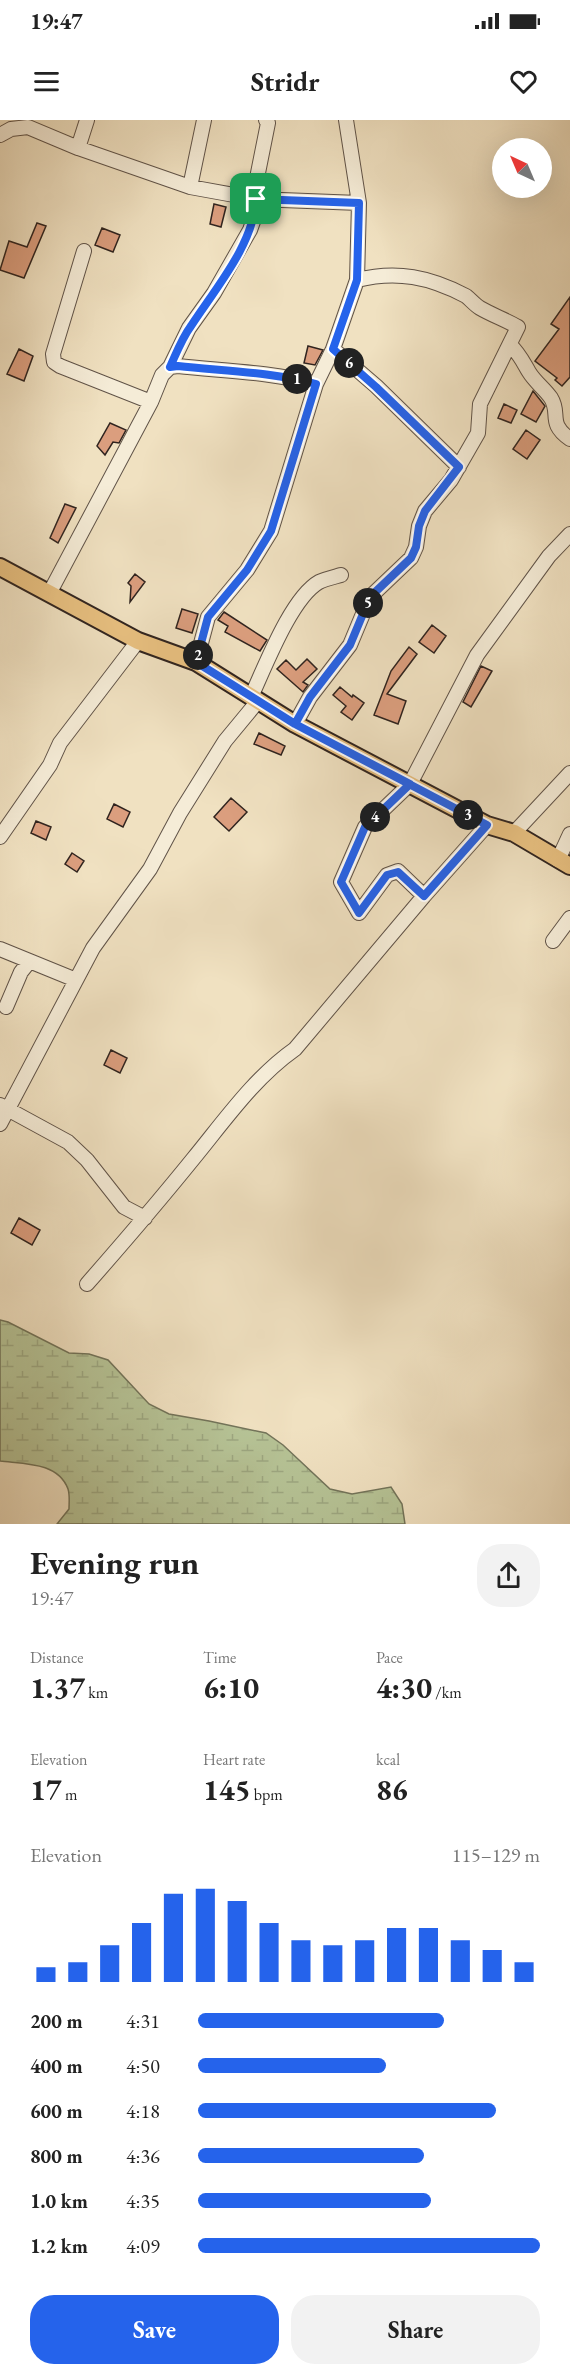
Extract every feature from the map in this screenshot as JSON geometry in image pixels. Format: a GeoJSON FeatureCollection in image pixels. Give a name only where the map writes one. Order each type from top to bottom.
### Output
{"type":"FeatureCollection","features":[{"type":"Feature","properties":{"kind":"main road"},"geometry":{"type":"LineString","coordinates":[[0,567],[138,641],[196,662],[295,724],[487,825],[514,833],[564,863]]}},
{"type":"Feature","properties":{"kind":"street"},"geometry":{"type":"LineString","coordinates":[[78,148],[87,120]]}},
{"type":"Feature","properties":{"kind":"street"},"geometry":{"type":"LineString","coordinates":[[190,188],[204,120]]}},
{"type":"Feature","properties":{"kind":"street"},"geometry":{"type":"LineString","coordinates":[[50,592],[151,402],[162,375],[170,367],[189,328],[214,293],[250,230],[255,216],[255,188],[268,123],[266,120]]}},
{"type":"Feature","properties":{"kind":"street"},"geometry":{"type":"LineString","coordinates":[[196,662],[208,617],[247,570],[271,531],[316,384],[333,349],[357,280],[359,203],[346,120]]}},
{"type":"Feature","properties":{"kind":"street"},"geometry":{"type":"LineString","coordinates":[[0,135],[18,127],[28,127],[78,148],[190,188],[256,199],[359,203]]}},
{"type":"Feature","properties":{"kind":"street"},"geometry":{"type":"LineString","coordinates":[[84,251],[52,354],[54,362],[151,402]]}},
{"type":"Feature","properties":{"kind":"street"},"geometry":{"type":"LineString","coordinates":[[295,724],[310,697],[350,645],[370,597],[411,558],[425,511],[459,467],[478,433],[480,404],[518,327],[479,308],[468,298],[436,281],[384,275],[357,280]]}},
{"type":"Feature","properties":{"kind":"street"},"geometry":{"type":"LineString","coordinates":[[510,345],[519,352],[530,374],[553,400],[555,423],[561,434],[570,440]]}},
{"type":"Feature","properties":{"kind":"street"},"geometry":{"type":"LineString","coordinates":[[333,349],[459,467]]}},
{"type":"Feature","properties":{"kind":"street"},"geometry":{"type":"LineString","coordinates":[[170,367],[225,371],[302,380],[316,384]]}},
{"type":"Feature","properties":{"kind":"street"},"geometry":{"type":"LineString","coordinates":[[424,896],[398,872],[387,875],[359,913],[341,882],[365,827],[410,784],[477,655],[549,556],[570,534]]}},
{"type":"Feature","properties":{"kind":"street"},"geometry":{"type":"LineString","coordinates":[[0,1124],[5,1107],[93,948],[150,868],[180,813],[225,741],[255,699],[288,619],[302,598],[319,582],[341,575]]}},
{"type":"Feature","properties":{"kind":"street"},"geometry":{"type":"LineString","coordinates":[[0,837],[50,765],[60,743],[138,641]]}},
{"type":"Feature","properties":{"kind":"street"},"geometry":{"type":"LineString","coordinates":[[514,833],[570,773]]}},
{"type":"Feature","properties":{"kind":"street"},"geometry":{"type":"LineString","coordinates":[[87,1284],[146,1218],[250,1089],[276,1063],[295,1049],[487,825]]}},
{"type":"Feature","properties":{"kind":"street"},"geometry":{"type":"LineString","coordinates":[[564,863],[570,834]]}},
{"type":"Feature","properties":{"kind":"street"},"geometry":{"type":"LineString","coordinates":[[553,941],[570,918]]}},
{"type":"Feature","properties":{"kind":"street"},"geometry":{"type":"LineString","coordinates":[[2,952],[76,980]]}},
{"type":"Feature","properties":{"kind":"street"},"geometry":{"type":"LineString","coordinates":[[6,1007],[21,972],[29,962]]}},
{"type":"Feature","properties":{"kind":"street"},"geometry":{"type":"LineString","coordinates":[[5,1107],[68,1142],[87,1160],[124,1207],[146,1218]]}},
{"type":"Feature","properties":{"kind":"green space"},"geometry":{"type":"Polygon","coordinates":[[[0,1320],[69,1353],[89,1354],[108,1360],[149,1404],[169,1414],[266,1433],[283,1445],[330,1489],[352,1494],[391,1487],[402,1504],[405,1524],[57,1524],[69,1509],[69,1491],[63,1480],[57,1474],[39,1466],[0,1461],[0,1320]]]}},
{"type":"Feature","properties":{"kind":"building"},"geometry":{"type":"Polygon","coordinates":[[[214,204],[226,207],[221,227],[210,224],[214,204]]]}},
{"type":"Feature","properties":{"kind":"building"},"geometry":{"type":"Polygon","coordinates":[[[37,223],[46,226],[24,278],[0,270],[9,241],[27,247],[37,223]]]}},
{"type":"Feature","properties":{"kind":"building"},"geometry":{"type":"Polygon","coordinates":[[[102,228],[120,235],[113,252],[95,245],[102,228]]]}},
{"type":"Feature","properties":{"kind":"building"},"geometry":{"type":"Polygon","coordinates":[[[570,297],[570,377],[562,386],[555,380],[557,378],[535,361],[559,329],[551,324],[570,297]]]}},
{"type":"Feature","properties":{"kind":"building"},"geometry":{"type":"Polygon","coordinates":[[[308,346],[323,350],[315,365],[304,363],[308,346]]]}},
{"type":"Feature","properties":{"kind":"building"},"geometry":{"type":"Polygon","coordinates":[[[19,349],[33,356],[24,381],[7,374],[19,349]]]}},
{"type":"Feature","properties":{"kind":"building"},"geometry":{"type":"Polygon","coordinates":[[[533,391],[545,406],[536,422],[521,414],[533,391]]]}},
{"type":"Feature","properties":{"kind":"building"},"geometry":{"type":"Polygon","coordinates":[[[504,404],[517,410],[511,423],[498,418],[504,404]]]}},
{"type":"Feature","properties":{"kind":"building"},"geometry":{"type":"Polygon","coordinates":[[[110,423],[126,430],[119,443],[113,442],[105,455],[97,446],[110,423]]]}},
{"type":"Feature","properties":{"kind":"building"},"geometry":{"type":"Polygon","coordinates":[[[526,430],[540,440],[527,459],[513,449],[526,430]]]}},
{"type":"Feature","properties":{"kind":"building"},"geometry":{"type":"Polygon","coordinates":[[[65,504],[76,508],[58,543],[50,538],[65,504]]]}},
{"type":"Feature","properties":{"kind":"building"},"geometry":{"type":"Polygon","coordinates":[[[135,574],[145,582],[130,602],[131,586],[128,583],[135,574]]]}},
{"type":"Feature","properties":{"kind":"building"},"geometry":{"type":"Polygon","coordinates":[[[182,609],[198,614],[192,633],[176,628],[182,609]]]}},
{"type":"Feature","properties":{"kind":"building"},"geometry":{"type":"Polygon","coordinates":[[[224,612],[267,640],[260,651],[225,632],[228,626],[218,620],[224,612]]]}},
{"type":"Feature","properties":{"kind":"building"},"geometry":{"type":"Polygon","coordinates":[[[432,625],[446,636],[434,653],[419,642],[432,625]]]}},
{"type":"Feature","properties":{"kind":"building"},"geometry":{"type":"Polygon","coordinates":[[[409,647],[417,654],[387,694],[406,701],[398,724],[374,715],[391,671],[409,647]]]}},
{"type":"Feature","properties":{"kind":"building"},"geometry":{"type":"Polygon","coordinates":[[[307,659],[317,669],[303,682],[308,685],[303,692],[277,669],[286,660],[296,670],[307,659]]]}},
{"type":"Feature","properties":{"kind":"building"},"geometry":{"type":"Polygon","coordinates":[[[481,666],[492,671],[471,707],[463,702],[481,666]]]}},
{"type":"Feature","properties":{"kind":"building"},"geometry":{"type":"Polygon","coordinates":[[[340,687],[364,703],[352,720],[341,712],[346,706],[333,695],[340,687]]]}},
{"type":"Feature","properties":{"kind":"building"},"geometry":{"type":"Polygon","coordinates":[[[259,733],[285,746],[281,755],[254,744],[259,733]]]}},
{"type":"Feature","properties":{"kind":"building"},"geometry":{"type":"Polygon","coordinates":[[[231,798],[247,812],[229,831],[214,817],[231,798]]]}},
{"type":"Feature","properties":{"kind":"building"},"geometry":{"type":"Polygon","coordinates":[[[114,804],[130,812],[123,827],[107,819],[114,804]]]}},
{"type":"Feature","properties":{"kind":"building"},"geometry":{"type":"Polygon","coordinates":[[[36,821],[51,827],[46,840],[31,833],[36,821]]]}},
{"type":"Feature","properties":{"kind":"building"},"geometry":{"type":"Polygon","coordinates":[[[72,853],[84,861],[77,872],[65,864],[72,853]]]}},
{"type":"Feature","properties":{"kind":"building"},"geometry":{"type":"Polygon","coordinates":[[[111,1050],[127,1058],[120,1073],[104,1065],[111,1050]]]}},
{"type":"Feature","properties":{"kind":"building"},"geometry":{"type":"Polygon","coordinates":[[[19,1218],[40,1230],[32,1245],[11,1233],[19,1218]]]}},
{"type":"Feature","properties":{"kind":"route"},"geometry":{"type":"LineString","coordinates":[[256,199],[255,216],[250,230],[214,293],[189,328],[170,367],[236,372],[302,380],[316,384],[271,531],[247,570],[208,617],[196,662],[295,724],[410,784],[487,825],[424,896],[398,872],[387,875],[359,913],[341,882],[365,827],[410,784],[352,754],[295,724],[310,697],[350,645],[370,597],[411,558],[425,511],[459,467],[333,349],[357,280],[356,242],[359,203],[256,199]]}}]}
